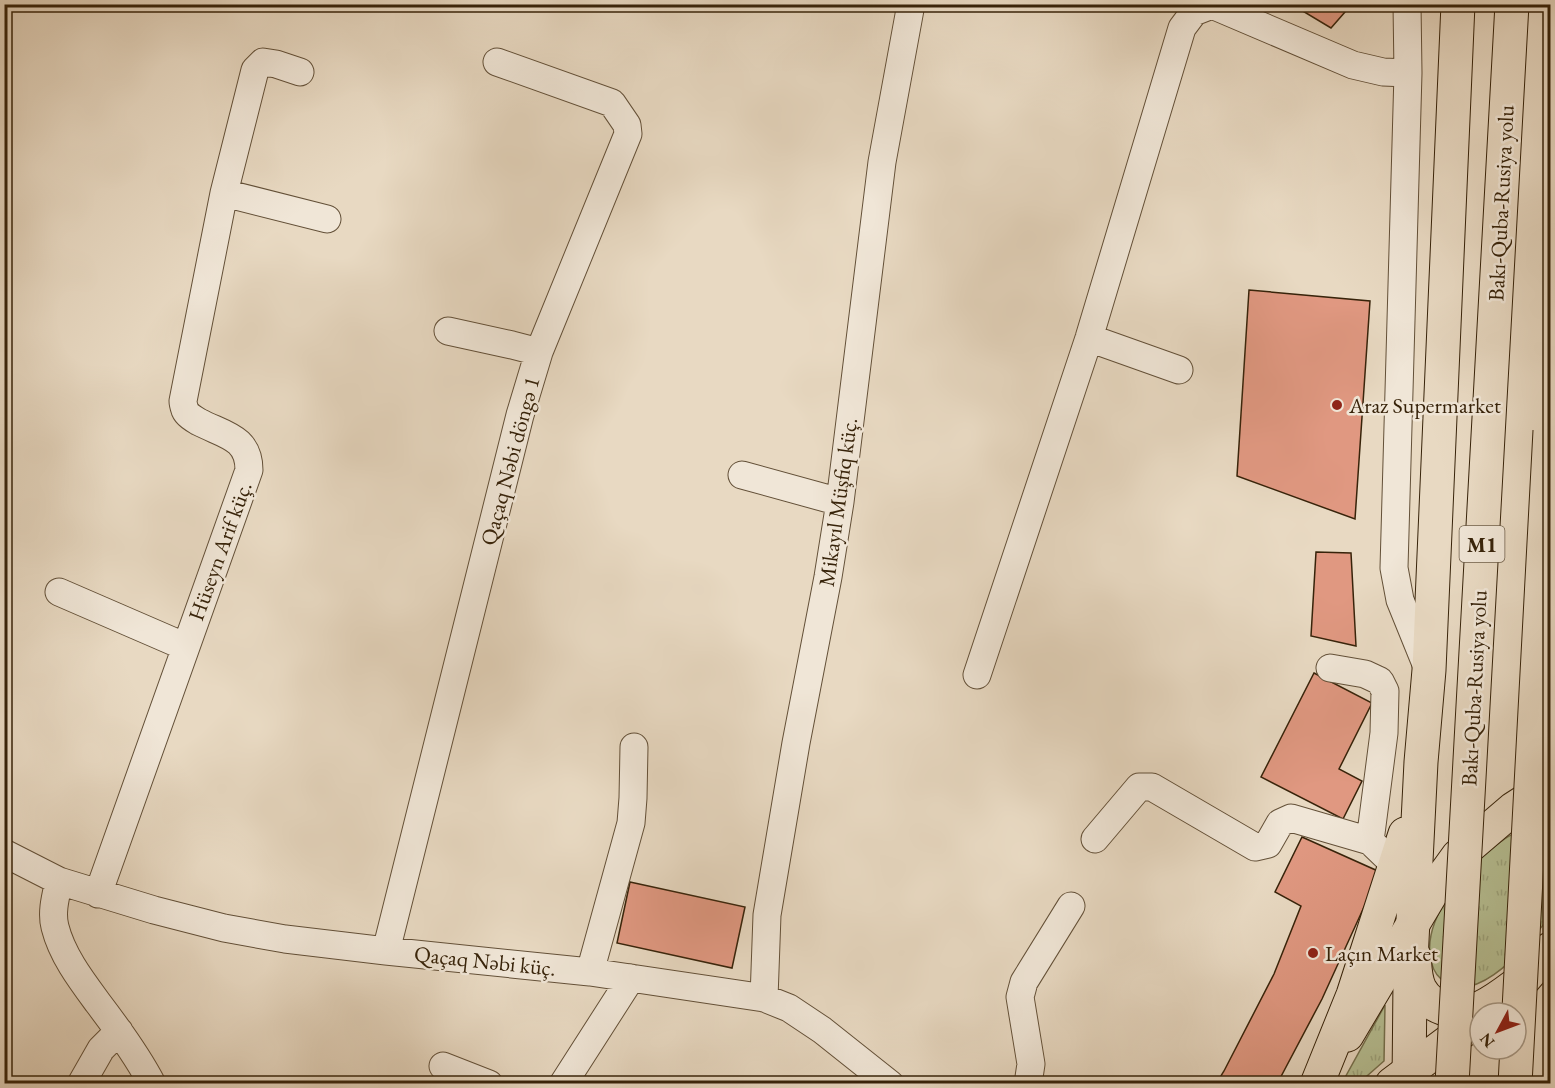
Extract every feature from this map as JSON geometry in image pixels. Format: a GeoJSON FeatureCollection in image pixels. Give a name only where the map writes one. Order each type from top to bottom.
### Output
{"type":"FeatureCollection","features":[{"type":"Feature","properties":{"kind":"main road"},"geometry":{"type":"LineString","coordinates":[[1403,1079],[1421,762],[1429,670],[1458,4]]}},
{"type":"Feature","properties":{"kind":"main road","name":"Bakı-Quba-Rusiya yolu"},"geometry":{"type":"LineString","coordinates":[[1452,1083],[1512,4]]}},
{"type":"Feature","properties":{"kind":"main road"},"geometry":{"type":"LineString","coordinates":[[1515,1083],[1551,431]]}},
{"type":"Feature","properties":{"kind":"main road"},"geometry":{"type":"LineString","coordinates":[[1317,1083],[1353,995],[1406,831],[1421,762]]}},
{"type":"Feature","properties":{"kind":"main road"},"geometry":{"type":"LineString","coordinates":[[1317,1083],[1432,892],[1458,856],[1513,809],[1551,785]]}},
{"type":"Feature","properties":{"kind":"main road"},"geometry":{"type":"LineString","coordinates":[[1493,825],[1525,810],[1544,807],[1551,809]]}},
{"type":"Feature","properties":{"kind":"main road"},"geometry":{"type":"LineString","coordinates":[[1413,924],[1414,958],[1419,988],[1436,1005],[1456,1012],[1471,1011],[1495,1000],[1525,978]]}},
{"type":"Feature","properties":{"kind":"main road"},"geometry":{"type":"LineString","coordinates":[[1499,1001],[1525,978],[1551,948]]}},
{"type":"Feature","properties":{"kind":"main road"},"geometry":{"type":"LineString","coordinates":[[1403,1079],[1468,1028]]}},
{"type":"Feature","properties":{"kind":"street","name":"Mikayıl Müşfiq küç."},"geometry":{"type":"LineString","coordinates":[[764,998],[767,915],[840,502],[880,172],[911,4]]}},
{"type":"Feature","properties":{"kind":"street"},"geometry":{"type":"LineString","coordinates":[[1407,4],[1408,73],[1394,568],[1400,600],[1429,670]]}},
{"type":"Feature","properties":{"kind":"street"},"geometry":{"type":"LineString","coordinates":[[977,675],[1089,338],[1182,28],[1194,12],[1212,5],[1353,65],[1383,72],[1408,73]]}},
{"type":"Feature","properties":{"kind":"street","name":"Hüseyn Arif küç."},"geometry":{"type":"LineString","coordinates":[[98,894],[249,470],[249,458],[243,446],[237,440],[196,420],[185,412],[183,401],[224,193],[255,70],[263,62],[300,72]]}},
{"type":"Feature","properties":{"kind":"street","name":"Qaçaq Nəbi döngə 1"},"geometry":{"type":"LineString","coordinates":[[386,951],[520,416],[539,352],[628,134],[627,124],[612,103],[497,62]]}},
{"type":"Feature","properties":{"kind":"street"},"geometry":{"type":"LineString","coordinates":[[224,193],[327,219]]}},
{"type":"Feature","properties":{"kind":"street"},"geometry":{"type":"LineString","coordinates":[[447,331],[539,352]]}},
{"type":"Feature","properties":{"kind":"street"},"geometry":{"type":"LineString","coordinates":[[1089,338],[1179,370]]}},
{"type":"Feature","properties":{"kind":"street"},"geometry":{"type":"LineString","coordinates":[[742,475],[840,502]]}},
{"type":"Feature","properties":{"kind":"street"},"geometry":{"type":"LineString","coordinates":[[59,592],[186,647]]}},
{"type":"Feature","properties":{"kind":"street"},"geometry":{"type":"LineString","coordinates":[[1330,668],[1365,675],[1380,681],[1385,691],[1384,733],[1370,841]]}},
{"type":"Feature","properties":{"kind":"street"},"geometry":{"type":"LineString","coordinates":[[590,972],[631,823],[634,747]]}},
{"type":"Feature","properties":{"kind":"street"},"geometry":{"type":"LineString","coordinates":[[1095,839],[1138,787],[1152,787],[1255,847],[1268,844],[1280,823],[1291,818],[1370,841],[1395,865]]}},
{"type":"Feature","properties":{"kind":"street","name":"Qaçaq Nəbi küç."},"geometry":{"type":"LineString","coordinates":[[5,855],[59,881],[98,894],[224,928],[285,939],[590,972],[764,998],[789,1008],[822,1030],[890,1083]]}},
{"type":"Feature","properties":{"kind":"street"},"geometry":{"type":"LineString","coordinates":[[59,881],[54,908],[54,925],[61,944],[76,972],[119,1031],[152,1083]]}},
{"type":"Feature","properties":{"kind":"street"},"geometry":{"type":"LineString","coordinates":[[1028,1083],[1032,1064],[1020,997],[1024,982],[1071,906]]}},
{"type":"Feature","properties":{"kind":"street"},"geometry":{"type":"LineString","coordinates":[[563,1083],[631,978]]}},
{"type":"Feature","properties":{"kind":"street"},"geometry":{"type":"LineString","coordinates":[[81,1083],[100,1049],[119,1031]]}},
{"type":"Feature","properties":{"kind":"street"},"geometry":{"type":"LineString","coordinates":[[443,1066],[489,1083]]}},
{"type":"Feature","properties":{"kind":"green space"},"geometry":{"type":"Polygon","coordinates":[[[1536,826],[1550,827],[1551,909],[1548,919],[1519,953],[1494,975],[1467,987],[1453,986],[1441,979],[1435,971],[1430,955],[1430,940],[1434,924],[1442,908],[1463,877],[1487,852],[1517,832],[1536,826]]]}},
{"type":"Feature","properties":{"kind":"green space"},"geometry":{"type":"Polygon","coordinates":[[[1385,1005],[1384,1061],[1359,1083],[1342,1083],[1385,1005]]]}},
{"type":"Feature","properties":{"kind":"building"},"geometry":{"type":"Polygon","coordinates":[[[1291,4],[1352,4],[1331,28],[1291,4]]]}},
{"type":"Feature","properties":{"kind":"building"},"geometry":{"type":"Polygon","coordinates":[[[1249,290],[1370,301],[1355,519],[1237,476],[1249,290]]]}},
{"type":"Feature","properties":{"kind":"building"},"geometry":{"type":"Polygon","coordinates":[[[1316,552],[1351,553],[1356,646],[1311,636],[1316,552]]]}},
{"type":"Feature","properties":{"kind":"building"},"geometry":{"type":"Polygon","coordinates":[[[1314,673],[1372,703],[1339,769],[1362,781],[1343,819],[1261,777],[1314,673]]]}},
{"type":"Feature","properties":{"kind":"building"},"geometry":{"type":"Polygon","coordinates":[[[1302,837],[1380,872],[1322,999],[1277,1084],[1216,1084],[1274,974],[1301,906],[1275,892],[1302,837]]]}},
{"type":"Feature","properties":{"kind":"building"},"geometry":{"type":"Polygon","coordinates":[[[630,882],[745,907],[732,968],[617,943],[630,882]]]}},
{"type":"Feature","properties":{"kind":"place","name":"Araz Supermarket"},"geometry":{"type":"Point","coordinates":[1337,405]}},
{"type":"Feature","properties":{"kind":"place","name":"Laçın Market"},"geometry":{"type":"Point","coordinates":[1313,953]}}]}
